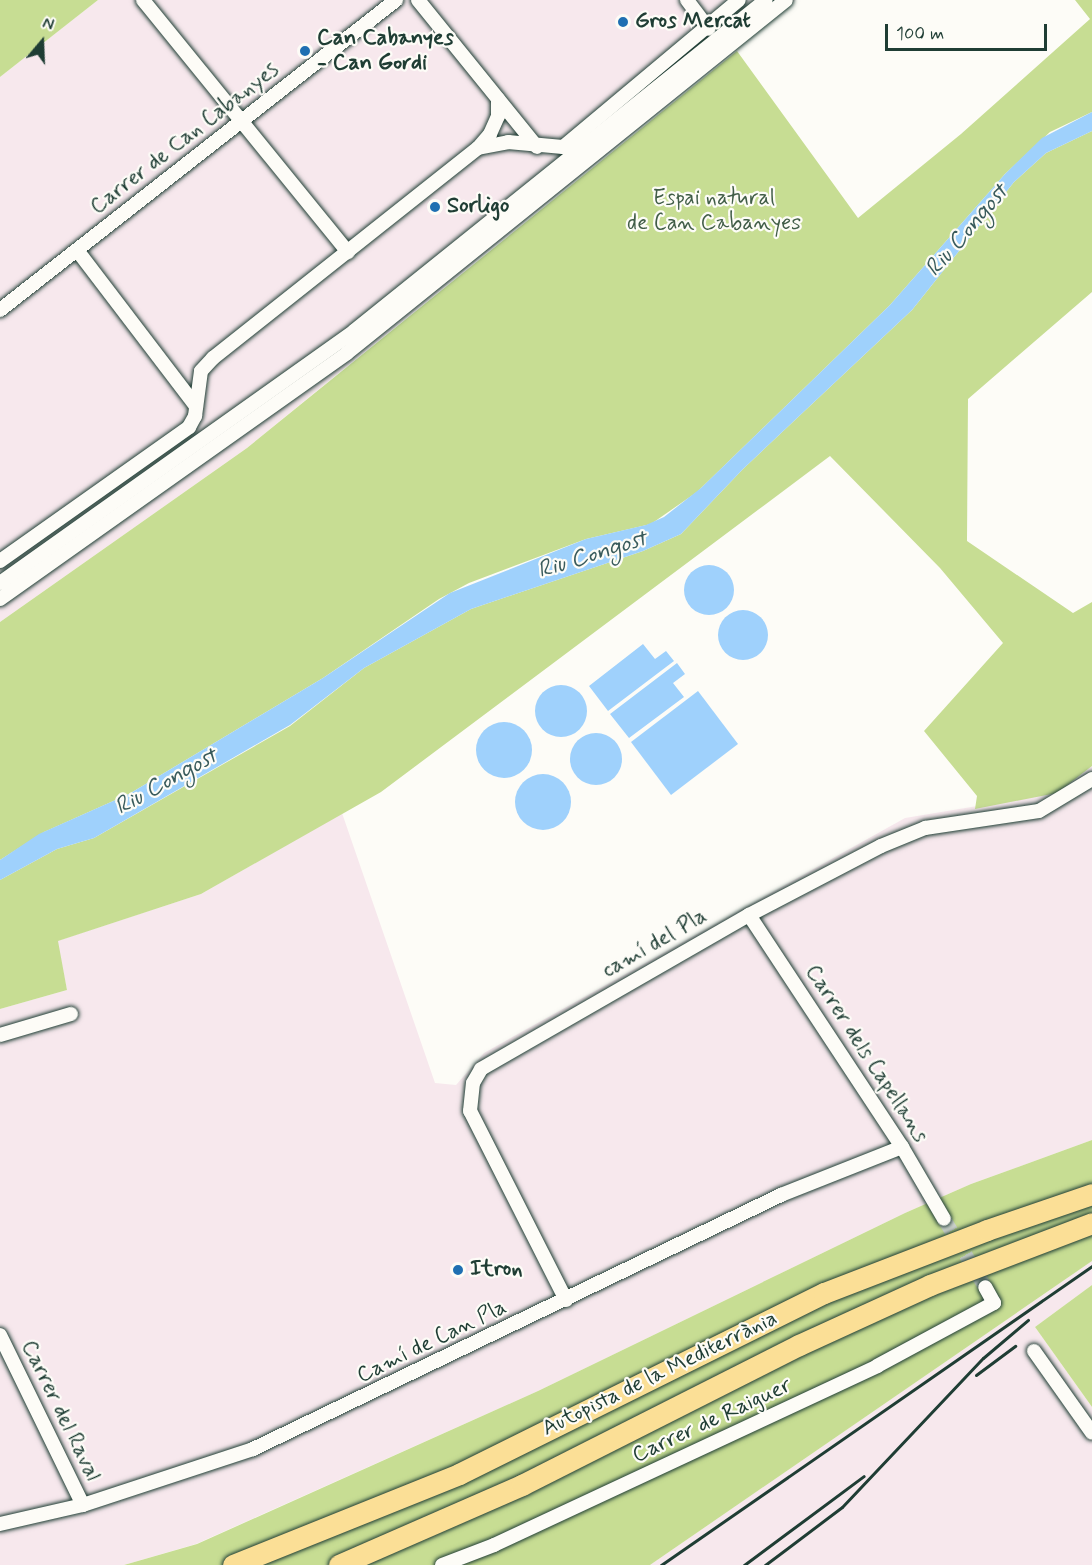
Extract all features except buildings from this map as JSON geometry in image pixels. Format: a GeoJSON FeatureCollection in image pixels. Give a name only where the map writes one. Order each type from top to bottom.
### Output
{"type":"FeatureCollection","features":[{"type":"Feature","properties":{"kind":"highway","name":"Autopista de la Mediterrània"},"geometry":{"type":"LineString","coordinates":[[233,1565],[459,1474],[824,1293],[987,1230],[1092,1194]]}},
{"type":"Feature","properties":{"kind":"highway","name":"Autopista de la Mediterrània"},"geometry":{"type":"LineString","coordinates":[[339,1565],[522,1485],[799,1345],[930,1285],[1092,1223]]}},
{"type":"Feature","properties":{"kind":"highway"},"geometry":{"type":"LineString","coordinates":[[930,1285],[1092,1237]]}},
{"type":"Feature","properties":{"kind":"street"},"geometry":{"type":"LineString","coordinates":[[143,0],[348,252]]}},
{"type":"Feature","properties":{"kind":"street","name":"Carrer de Can Cabanyes"},"geometry":{"type":"LineString","coordinates":[[0,310],[396,0]]}},
{"type":"Feature","properties":{"kind":"street"},"geometry":{"type":"LineString","coordinates":[[418,0],[537,147]]}},
{"type":"Feature","properties":{"kind":"street"},"geometry":{"type":"LineString","coordinates":[[687,0],[709,29]]}},
{"type":"Feature","properties":{"kind":"street"},"geometry":{"type":"LineString","coordinates":[[478,148],[508,142],[537,147],[562,147],[709,29],[739,0]]}},
{"type":"Feature","properties":{"kind":"street"},"geometry":{"type":"LineString","coordinates":[[0,582],[354,331],[766,0]]}},
{"type":"Feature","properties":{"kind":"street"},"geometry":{"type":"LineString","coordinates":[[0,599],[373,333],[786,0]]}},
{"type":"Feature","properties":{"kind":"street"},"geometry":{"type":"LineString","coordinates":[[0,561],[189,428],[196,406],[201,371],[213,357],[478,148],[490,135],[498,116],[498,99]]}},
{"type":"Feature","properties":{"kind":"street"},"geometry":{"type":"LineString","coordinates":[[77,250],[196,406]]}},
{"type":"Feature","properties":{"kind":"street","name":"camí del Pla"},"geometry":{"type":"LineString","coordinates":[[566,1300],[470,1112],[473,1083],[481,1069],[749,915],[902,837],[945,824],[1039,811],[1092,779]]}},
{"type":"Feature","properties":{"kind":"street","name":"Carrer dels Capellans"},"geometry":{"type":"LineString","coordinates":[[749,915],[902,1147],[944,1219]]}},
{"type":"Feature","properties":{"kind":"street"},"geometry":{"type":"LineString","coordinates":[[0,1035],[71,1014]]}},
{"type":"Feature","properties":{"kind":"street","name":"Camí de Can Pla"},"geometry":{"type":"LineString","coordinates":[[0,1524],[83,1505],[179,1476],[263,1445],[781,1195],[902,1147]]}},
{"type":"Feature","properties":{"kind":"street","name":"Carrer de Raiguer"},"geometry":{"type":"LineString","coordinates":[[442,1565],[494,1545],[877,1366],[994,1304],[985,1287]]}},
{"type":"Feature","properties":{"kind":"street","name":"Carrer del Raval"},"geometry":{"type":"LineString","coordinates":[[0,1335],[83,1505]]}},
{"type":"Feature","properties":{"kind":"street"},"geometry":{"type":"LineString","coordinates":[[1034,1351],[1092,1433]]}},
{"type":"Feature","properties":{"kind":"shaded area"},"geometry":{"type":"Polygon","coordinates":[[[98,0],[796,0],[247,448],[0,622],[0,77],[98,0]]]}},
{"type":"Feature","properties":{"kind":"shaded area"},"geometry":{"type":"Polygon","coordinates":[[[1092,766],[1092,1140],[971,1184],[905,1213],[538,1391],[196,1544],[124,1565],[0,1565],[0,1009],[67,990],[57,941],[201,894],[342,813],[435,1083],[456,1085],[484,1053],[905,818],[1056,793],[1092,766]]]}},
{"type":"Feature","properties":{"kind":"shaded area"},"geometry":{"type":"Polygon","coordinates":[[[1092,1261],[1092,1285],[1035,1327],[1092,1407],[1092,1565],[650,1565],[1092,1261]]]}},
{"type":"Feature","properties":{"kind":"green space"},"geometry":{"type":"Polygon","coordinates":[[[0,0],[98,0],[0,77],[0,0]]]}},
{"type":"Feature","properties":{"kind":"green space","name":"Espai natural de Can Cabanyes"},"geometry":{"type":"Polygon","coordinates":[[[1075,0],[1092,0],[1092,112],[1050,132],[1005,174],[890,305],[697,492],[651,524],[586,539],[469,583],[439,599],[323,678],[129,794],[44,832],[0,860],[0,622],[247,448],[737,51],[858,218],[961,134],[1090,19],[1075,0]]]}},
{"type":"Feature","properties":{"kind":"green space"},"geometry":{"type":"Polygon","coordinates":[[[1092,131],[1092,292],[968,399],[967,541],[1073,613],[1092,602],[1092,766],[1057,793],[975,809],[977,796],[924,731],[1003,643],[940,568],[830,456],[381,792],[201,894],[58,941],[67,990],[0,1009],[0,880],[57,849],[94,838],[290,726],[364,668],[471,609],[643,551],[681,534],[743,469],[912,310],[1014,182],[1046,153],[1092,131]]]}},
{"type":"Feature","properties":{"kind":"green space"},"geometry":{"type":"Polygon","coordinates":[[[1092,1140],[1092,1261],[650,1565],[124,1565],[197,1544],[538,1391],[905,1213],[971,1184],[1092,1140]]]}},
{"type":"Feature","properties":{"kind":"green space"},"geometry":{"type":"Polygon","coordinates":[[[1092,1285],[1092,1407],[1035,1327],[1092,1285]]]}},
{"type":"Feature","properties":{"kind":"water","name":"Riu Congost"},"geometry":{"type":"Polygon","coordinates":[[[1092,112],[1092,131],[1046,153],[1014,182],[912,310],[743,469],[681,534],[643,551],[471,609],[364,668],[290,725],[94,838],[57,849],[0,880],[0,860],[39,834],[129,794],[323,678],[450,593],[586,539],[646,525],[664,517],[701,488],[890,305],[1005,174],[1042,138],[1092,112]]]}},
{"type":"Feature","properties":{"kind":"water"},"geometry":{"type":"Polygon","coordinates":[[[704,565],[714,565],[727,572],[734,585],[734,595],[727,608],[714,615],[704,615],[695,611],[688,604],[684,595],[684,585],[688,576],[695,569],[704,565]]]}},
{"type":"Feature","properties":{"kind":"water"},"geometry":{"type":"Polygon","coordinates":[[[738,610],[748,610],[761,617],[768,630],[768,640],[761,653],[748,660],[738,660],[729,656],[722,649],[718,640],[718,630],[722,621],[729,614],[738,610]]]}},
{"type":"Feature","properties":{"kind":"water"},"geometry":{"type":"Polygon","coordinates":[[[643,644],[655,659],[666,651],[674,661],[608,711],[589,686],[643,644]]]}},
{"type":"Feature","properties":{"kind":"water"},"geometry":{"type":"Polygon","coordinates":[[[677,663],[685,674],[673,683],[684,697],[629,738],[610,714],[677,663]]]}},
{"type":"Feature","properties":{"kind":"water"},"geometry":{"type":"Polygon","coordinates":[[[561,685],[571,687],[579,693],[585,701],[587,711],[585,721],[579,729],[571,735],[561,737],[551,735],[543,729],[537,721],[535,711],[537,701],[543,693],[551,687],[561,685]]]}},
{"type":"Feature","properties":{"kind":"water"},"geometry":{"type":"Polygon","coordinates":[[[698,691],[738,744],[671,795],[631,742],[698,691]]]}},
{"type":"Feature","properties":{"kind":"water"},"geometry":{"type":"Polygon","coordinates":[[[504,722],[515,724],[524,730],[530,739],[532,750],[530,761],[524,770],[515,776],[504,778],[493,776],[484,770],[478,761],[476,750],[478,739],[484,730],[493,724],[504,722]]]}},
{"type":"Feature","properties":{"kind":"water"},"geometry":{"type":"Polygon","coordinates":[[[596,733],[606,735],[614,741],[620,749],[622,759],[620,769],[614,777],[606,783],[596,785],[586,783],[578,777],[572,769],[570,759],[572,749],[578,741],[586,735],[596,733]]]}},
{"type":"Feature","properties":{"kind":"water"},"geometry":{"type":"Polygon","coordinates":[[[543,774],[558,779],[566,787],[571,802],[566,817],[558,825],[543,830],[528,825],[520,817],[515,802],[520,787],[528,779],[543,774]]]}},
{"type":"Feature","properties":{"kind":"tunnel"},"geometry":{"type":"LineString","coordinates":[[944,1219],[985,1287]]}},
{"type":"Feature","properties":{"kind":"railway"},"geometry":{"type":"LineString","coordinates":[[661,1565],[1092,1266]]}},
{"type":"Feature","properties":{"kind":"railway"},"geometry":{"type":"LineString","coordinates":[[765,1565],[842,1507],[983,1358],[1028,1320]]}},
{"type":"Feature","properties":{"kind":"railway"},"geometry":{"type":"LineString","coordinates":[[976,1375],[1015,1346]]}},
{"type":"Feature","properties":{"kind":"railway"},"geometry":{"type":"LineString","coordinates":[[744,1565],[864,1476]]}},
{"type":"Feature","properties":{"kind":"place","name":"Gros Mercat"},"geometry":{"type":"Point","coordinates":[623,22]}},
{"type":"Feature","properties":{"kind":"place","name":"Can Cabanyes - Can Gordi"},"geometry":{"type":"Point","coordinates":[305,51]}},
{"type":"Feature","properties":{"kind":"place","name":"Sorligo"},"geometry":{"type":"Point","coordinates":[435,207]}},
{"type":"Feature","properties":{"kind":"place","name":"Itron"},"geometry":{"type":"Point","coordinates":[458,1270]}}]}
